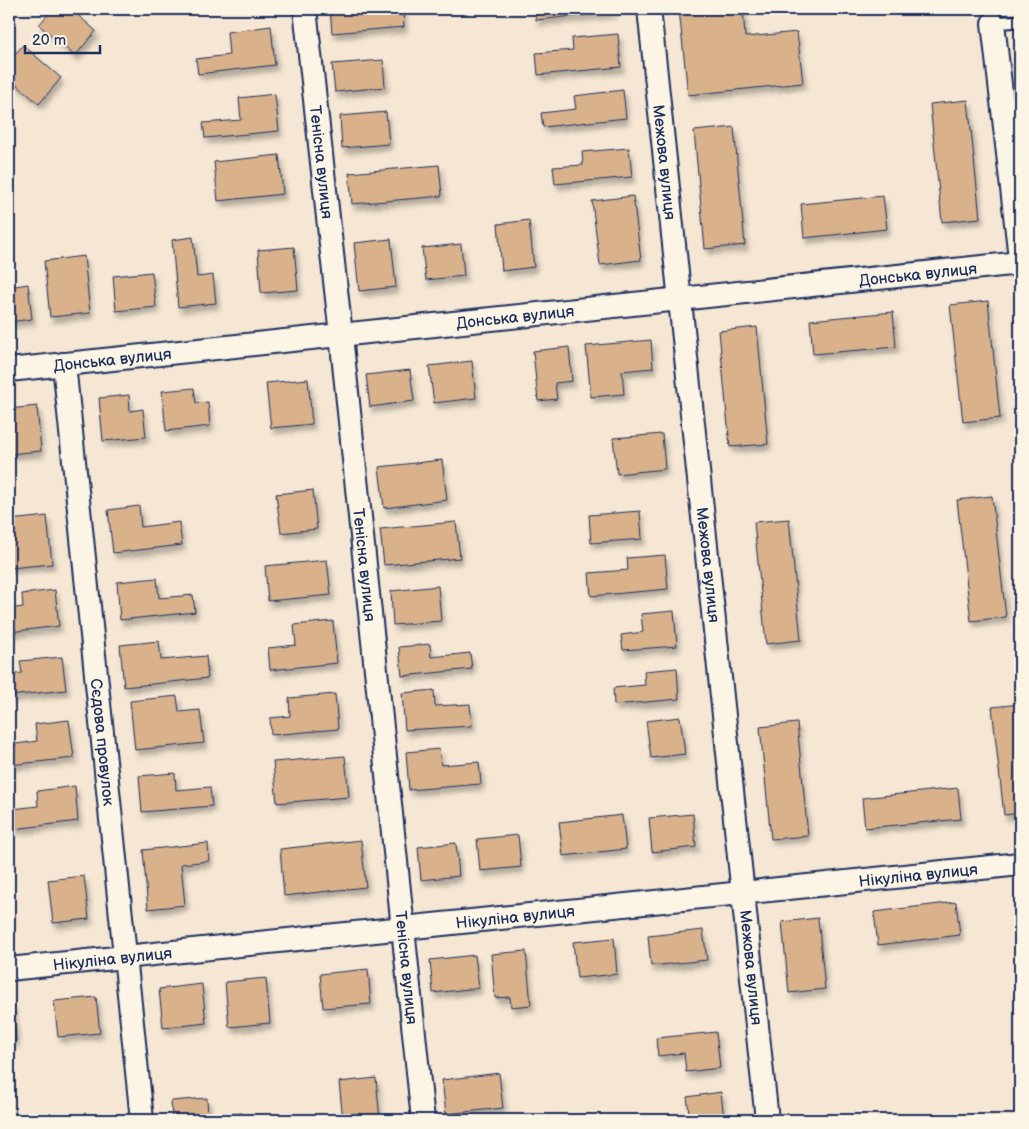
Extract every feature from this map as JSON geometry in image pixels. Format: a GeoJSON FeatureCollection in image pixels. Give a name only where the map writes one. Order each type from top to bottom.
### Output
{"type":"FeatureCollection","features":[{"type":"Feature","properties":{"kind":"street","name":"Тенісна вулиця"},"geometry":{"type":"LineString","coordinates":[[305,9],[423,1120]]}},
{"type":"Feature","properties":{"kind":"street","name":"Межова вулиця"},"geometry":{"type":"LineString","coordinates":[[649,9],[745,893],[767,1120]]}},
{"type":"Feature","properties":{"kind":"street"},"geometry":{"type":"LineString","coordinates":[[993,16],[1020,258]]}},
{"type":"Feature","properties":{"kind":"street","name":"Донська вулиця"},"geometry":{"type":"LineString","coordinates":[[9,370],[1020,263]]}},
{"type":"Feature","properties":{"kind":"street","name":"Сєдова провулок"},"geometry":{"type":"LineString","coordinates":[[64,364],[142,1120]]}},
{"type":"Feature","properties":{"kind":"street","name":"Нікуліна вулиця"},"geometry":{"type":"LineString","coordinates":[[9,970],[1020,864]]}},
{"type":"Feature","properties":{"kind":"lane"},"geometry":{"type":"LineString","coordinates":[[993,16],[1020,21]]}},
{"type":"Feature","properties":{"kind":"building"},"geometry":{"type":"Polygon","coordinates":[[[52,9],[71,9],[96,31],[75,56],[39,25],[52,9]]]}},
{"type":"Feature","properties":{"kind":"building"},"geometry":{"type":"Polygon","coordinates":[[[330,9],[403,9],[404,27],[332,33],[330,9]]]}},
{"type":"Feature","properties":{"kind":"building"},"geometry":{"type":"Polygon","coordinates":[[[535,9],[613,9],[614,12],[536,20],[535,9]]]}},
{"type":"Feature","properties":{"kind":"building"},"geometry":{"type":"Polygon","coordinates":[[[679,9],[743,9],[745,37],[797,32],[803,83],[688,95],[679,9]]]}},
{"type":"Feature","properties":{"kind":"building"},"geometry":{"type":"Polygon","coordinates":[[[271,26],[275,65],[198,74],[196,59],[229,55],[227,32],[271,26]]]}},
{"type":"Feature","properties":{"kind":"building"},"geometry":{"type":"Polygon","coordinates":[[[618,34],[621,67],[538,75],[536,53],[573,50],[572,38],[618,34]]]}},
{"type":"Feature","properties":{"kind":"building"},"geometry":{"type":"Polygon","coordinates":[[[23,45],[61,78],[39,104],[9,78],[9,61],[23,45]]]}},
{"type":"Feature","properties":{"kind":"building"},"geometry":{"type":"Polygon","coordinates":[[[383,60],[385,87],[335,92],[332,64],[383,60]]]}},
{"type":"Feature","properties":{"kind":"building"},"geometry":{"type":"Polygon","coordinates":[[[623,90],[626,118],[543,127],[541,113],[576,109],[574,96],[623,90]]]}},
{"type":"Feature","properties":{"kind":"building"},"geometry":{"type":"Polygon","coordinates":[[[275,94],[279,131],[205,138],[203,123],[241,120],[239,98],[275,94]]]}},
{"type":"Feature","properties":{"kind":"building"},"geometry":{"type":"Polygon","coordinates":[[[968,100],[980,218],[942,222],[930,104],[968,100]]]}},
{"type":"Feature","properties":{"kind":"building"},"geometry":{"type":"Polygon","coordinates":[[[386,112],[389,144],[342,148],[340,116],[386,112]]]}},
{"type":"Feature","properties":{"kind":"building"},"geometry":{"type":"Polygon","coordinates":[[[734,127],[745,245],[705,249],[694,131],[734,127]]]}},
{"type":"Feature","properties":{"kind":"building"},"geometry":{"type":"Polygon","coordinates":[[[629,148],[632,177],[555,184],[553,167],[583,165],[582,152],[629,148]]]}},
{"type":"Feature","properties":{"kind":"building"},"geometry":{"type":"Polygon","coordinates":[[[279,155],[283,194],[218,201],[214,162],[279,155]]]}},
{"type":"Feature","properties":{"kind":"building"},"geometry":{"type":"Polygon","coordinates":[[[439,165],[442,196],[352,204],[349,173],[439,165]]]}},
{"type":"Feature","properties":{"kind":"building"},"geometry":{"type":"Polygon","coordinates":[[[633,196],[641,260],[600,265],[592,201],[633,196]]]}},
{"type":"Feature","properties":{"kind":"building"},"geometry":{"type":"Polygon","coordinates":[[[883,196],[887,229],[804,238],[801,204],[883,196]]]}},
{"type":"Feature","properties":{"kind":"building"},"geometry":{"type":"Polygon","coordinates":[[[529,220],[534,267],[502,271],[498,224],[529,220]]]}},
{"type":"Feature","properties":{"kind":"building"},"geometry":{"type":"Polygon","coordinates":[[[193,237],[197,277],[213,275],[216,303],[178,307],[172,240],[193,237]]]}},
{"type":"Feature","properties":{"kind":"building"},"geometry":{"type":"Polygon","coordinates":[[[391,239],[396,287],[359,291],[354,243],[391,239]]]}},
{"type":"Feature","properties":{"kind":"building"},"geometry":{"type":"Polygon","coordinates":[[[461,244],[464,276],[426,280],[422,248],[461,244]]]}},
{"type":"Feature","properties":{"kind":"building"},"geometry":{"type":"Polygon","coordinates":[[[294,247],[298,290],[261,293],[258,250],[294,247]]]}},
{"type":"Feature","properties":{"kind":"building"},"geometry":{"type":"Polygon","coordinates":[[[84,256],[90,313],[50,317],[44,261],[84,256]]]}},
{"type":"Feature","properties":{"kind":"building"},"geometry":{"type":"Polygon","coordinates":[[[152,272],[156,307],[116,311],[113,276],[152,272]]]}},
{"type":"Feature","properties":{"kind":"building"},"geometry":{"type":"Polygon","coordinates":[[[28,284],[32,319],[9,322],[9,287],[28,284]]]}},
{"type":"Feature","properties":{"kind":"building"},"geometry":{"type":"Polygon","coordinates":[[[988,301],[1000,418],[963,422],[950,305],[988,301]]]}},
{"type":"Feature","properties":{"kind":"building"},"geometry":{"type":"Polygon","coordinates":[[[893,312],[896,347],[813,354],[810,320],[893,312]]]}},
{"type":"Feature","properties":{"kind":"building"},"geometry":{"type":"Polygon","coordinates":[[[757,327],[768,444],[730,447],[719,331],[757,327]]]}},
{"type":"Feature","properties":{"kind":"building"},"geometry":{"type":"Polygon","coordinates":[[[651,340],[653,368],[622,371],[624,394],[591,397],[586,346],[651,340]]]}},
{"type":"Feature","properties":{"kind":"building"},"geometry":{"type":"Polygon","coordinates":[[[569,347],[572,381],[555,383],[557,399],[538,401],[533,351],[569,347]]]}},
{"type":"Feature","properties":{"kind":"building"},"geometry":{"type":"Polygon","coordinates":[[[472,361],[476,398],[434,403],[429,366],[472,361]]]}},
{"type":"Feature","properties":{"kind":"building"},"geometry":{"type":"Polygon","coordinates":[[[410,370],[414,401],[370,407],[366,375],[410,370]]]}},
{"type":"Feature","properties":{"kind":"building"},"geometry":{"type":"Polygon","coordinates":[[[308,379],[312,424],[271,428],[266,383],[308,379]]]}},
{"type":"Feature","properties":{"kind":"building"},"geometry":{"type":"Polygon","coordinates":[[[194,388],[196,403],[208,402],[210,426],[166,431],[162,391],[194,388]]]}},
{"type":"Feature","properties":{"kind":"building"},"geometry":{"type":"Polygon","coordinates":[[[129,395],[130,411],[143,409],[146,437],[103,441],[99,398],[129,395]]]}},
{"type":"Feature","properties":{"kind":"building"},"geometry":{"type":"Polygon","coordinates":[[[37,406],[41,451],[9,454],[9,409],[37,406]]]}},
{"type":"Feature","properties":{"kind":"building"},"geometry":{"type":"Polygon","coordinates":[[[662,434],[665,469],[617,474],[613,438],[662,434]]]}},
{"type":"Feature","properties":{"kind":"building"},"geometry":{"type":"Polygon","coordinates":[[[442,460],[447,500],[384,508],[379,467],[442,460]]]}},
{"type":"Feature","properties":{"kind":"building"},"geometry":{"type":"Polygon","coordinates":[[[313,490],[317,529],[281,533],[276,494],[313,490]]]}},
{"type":"Feature","properties":{"kind":"building"},"geometry":{"type":"Polygon","coordinates":[[[992,496],[1006,617],[971,621],[957,500],[992,496]]]}},
{"type":"Feature","properties":{"kind":"building"},"geometry":{"type":"Polygon","coordinates":[[[139,506],[141,527],[179,522],[182,545],[113,553],[108,510],[139,506]]]}},
{"type":"Feature","properties":{"kind":"building"},"geometry":{"type":"Polygon","coordinates":[[[640,511],[642,539],[591,543],[589,515],[640,511]]]}},
{"type":"Feature","properties":{"kind":"building"},"geometry":{"type":"Polygon","coordinates":[[[47,516],[52,564],[9,568],[9,520],[47,516]]]}},
{"type":"Feature","properties":{"kind":"building"},"geometry":{"type":"Polygon","coordinates":[[[789,519],[801,640],[766,644],[754,522],[789,519]]]}},
{"type":"Feature","properties":{"kind":"building"},"geometry":{"type":"Polygon","coordinates":[[[456,522],[460,558],[384,565],[380,529],[456,522]]]}},
{"type":"Feature","properties":{"kind":"building"},"geometry":{"type":"Polygon","coordinates":[[[665,555],[668,589],[591,596],[589,573],[628,570],[627,558],[665,555]]]}},
{"type":"Feature","properties":{"kind":"building"},"geometry":{"type":"Polygon","coordinates":[[[327,560],[331,595],[268,601],[265,566],[327,560]]]}},
{"type":"Feature","properties":{"kind":"building"},"geometry":{"type":"Polygon","coordinates":[[[157,578],[159,598],[193,595],[195,612],[120,620],[117,582],[157,578]]]}},
{"type":"Feature","properties":{"kind":"building"},"geometry":{"type":"Polygon","coordinates":[[[438,586],[441,621],[393,625],[391,591],[438,586]]]}},
{"type":"Feature","properties":{"kind":"building"},"geometry":{"type":"Polygon","coordinates":[[[55,590],[59,626],[9,632],[9,609],[23,607],[22,594],[55,590]]]}},
{"type":"Feature","properties":{"kind":"building"},"geometry":{"type":"Polygon","coordinates":[[[674,611],[677,646],[623,650],[621,635],[643,632],[641,614],[674,611]]]}},
{"type":"Feature","properties":{"kind":"building"},"geometry":{"type":"Polygon","coordinates":[[[333,621],[337,663],[270,670],[268,648],[296,645],[294,625],[333,621]]]}},
{"type":"Feature","properties":{"kind":"building"},"geometry":{"type":"Polygon","coordinates":[[[159,641],[161,660],[206,656],[208,678],[124,687],[120,645],[159,641]]]}},
{"type":"Feature","properties":{"kind":"building"},"geometry":{"type":"Polygon","coordinates":[[[430,644],[431,657],[470,653],[472,669],[402,676],[399,647],[430,644]]]}},
{"type":"Feature","properties":{"kind":"building"},"geometry":{"type":"Polygon","coordinates":[[[62,657],[66,690],[9,696],[9,675],[22,673],[20,661],[62,657]]]}},
{"type":"Feature","properties":{"kind":"building"},"geometry":{"type":"Polygon","coordinates":[[[677,668],[679,699],[614,705],[613,688],[645,685],[644,671],[677,668]]]}},
{"type":"Feature","properties":{"kind":"building"},"geometry":{"type":"Polygon","coordinates":[[[434,690],[435,706],[470,704],[472,726],[405,730],[402,693],[434,690]]]}},
{"type":"Feature","properties":{"kind":"building"},"geometry":{"type":"Polygon","coordinates":[[[335,694],[338,729],[271,735],[270,718],[290,716],[289,698],[335,694]]]}},
{"type":"Feature","properties":{"kind":"building"},"geometry":{"type":"Polygon","coordinates":[[[177,696],[179,712],[200,710],[204,743],[135,750],[130,701],[177,696]]]}},
{"type":"Feature","properties":{"kind":"building"},"geometry":{"type":"Polygon","coordinates":[[[1020,704],[1020,813],[1004,815],[992,707],[1020,704]]]}},
{"type":"Feature","properties":{"kind":"building"},"geometry":{"type":"Polygon","coordinates":[[[680,717],[685,754],[651,758],[646,721],[680,717]]]}},
{"type":"Feature","properties":{"kind":"building"},"geometry":{"type":"Polygon","coordinates":[[[69,720],[74,758],[9,765],[9,745],[37,741],[35,724],[69,720]]]}},
{"type":"Feature","properties":{"kind":"building"},"geometry":{"type":"Polygon","coordinates":[[[797,723],[808,836],[771,839],[760,727],[797,723]]]}},
{"type":"Feature","properties":{"kind":"building"},"geometry":{"type":"Polygon","coordinates":[[[439,749],[441,765],[479,762],[481,784],[409,790],[406,752],[439,749]]]}},
{"type":"Feature","properties":{"kind":"building"},"geometry":{"type":"Polygon","coordinates":[[[345,756],[349,797],[277,803],[273,762],[345,756]]]}},
{"type":"Feature","properties":{"kind":"building"},"geometry":{"type":"Polygon","coordinates":[[[175,773],[176,790],[210,787],[212,806],[142,812],[139,776],[175,773]]]}},
{"type":"Feature","properties":{"kind":"building"},"geometry":{"type":"Polygon","coordinates":[[[75,786],[78,821],[14,829],[12,809],[38,806],[37,791],[75,786]]]}},
{"type":"Feature","properties":{"kind":"building"},"geometry":{"type":"Polygon","coordinates":[[[958,788],[961,819],[865,828],[862,798],[958,788]]]}},
{"type":"Feature","properties":{"kind":"building"},"geometry":{"type":"Polygon","coordinates":[[[693,814],[696,847],[652,852],[649,818],[693,814]]]}},
{"type":"Feature","properties":{"kind":"building"},"geometry":{"type":"Polygon","coordinates":[[[622,815],[626,849],[563,856],[559,822],[622,815]]]}},
{"type":"Feature","properties":{"kind":"building"},"geometry":{"type":"Polygon","coordinates":[[[518,835],[521,867],[480,871],[477,839],[518,835]]]}},
{"type":"Feature","properties":{"kind":"building"},"geometry":{"type":"Polygon","coordinates":[[[361,840],[366,887],[284,896],[280,849],[361,840]]]}},
{"type":"Feature","properties":{"kind":"building"},"geometry":{"type":"Polygon","coordinates":[[[208,843],[209,861],[181,864],[185,905],[148,909],[143,850],[208,843]]]}},
{"type":"Feature","properties":{"kind":"building"},"geometry":{"type":"Polygon","coordinates":[[[456,843],[459,876],[421,880],[418,847],[456,843]]]}},
{"type":"Feature","properties":{"kind":"building"},"geometry":{"type":"Polygon","coordinates":[[[84,876],[89,919],[53,923],[48,880],[84,876]]]}},
{"type":"Feature","properties":{"kind":"building"},"geometry":{"type":"Polygon","coordinates":[[[956,902],[960,935],[878,945],[874,912],[956,902]]]}},
{"type":"Feature","properties":{"kind":"building"},"geometry":{"type":"Polygon","coordinates":[[[818,918],[825,989],[789,993],[782,922],[818,918]]]}},
{"type":"Feature","properties":{"kind":"building"},"geometry":{"type":"Polygon","coordinates":[[[703,930],[707,960],[651,966],[648,936],[703,930]]]}},
{"type":"Feature","properties":{"kind":"building"},"geometry":{"type":"Polygon","coordinates":[[[614,938],[617,974],[577,978],[573,942],[614,938]]]}},
{"type":"Feature","properties":{"kind":"building"},"geometry":{"type":"Polygon","coordinates":[[[526,951],[531,1005],[511,1007],[510,997],[495,998],[491,954],[526,951]]]}},
{"type":"Feature","properties":{"kind":"building"},"geometry":{"type":"Polygon","coordinates":[[[475,955],[479,988],[433,993],[430,960],[475,955]]]}},
{"type":"Feature","properties":{"kind":"building"},"geometry":{"type":"Polygon","coordinates":[[[368,969],[371,1004],[323,1008],[320,974],[368,969]]]}},
{"type":"Feature","properties":{"kind":"building"},"geometry":{"type":"Polygon","coordinates":[[[266,978],[270,1023],[229,1027],[225,982],[266,978]]]}},
{"type":"Feature","properties":{"kind":"building"},"geometry":{"type":"Polygon","coordinates":[[[202,984],[206,1023],[163,1028],[159,989],[202,984]]]}},
{"type":"Feature","properties":{"kind":"building"},"geometry":{"type":"Polygon","coordinates":[[[96,997],[100,1033],[58,1037],[54,1001],[96,997]]]}},
{"type":"Feature","properties":{"kind":"building"},"geometry":{"type":"Polygon","coordinates":[[[13,1005],[16,1041],[9,1042],[9,1006],[13,1005]]]}},
{"type":"Feature","properties":{"kind":"building"},"geometry":{"type":"Polygon","coordinates":[[[716,1032],[720,1068],[686,1072],[684,1053],[658,1056],[656,1038],[716,1032]]]}},
{"type":"Feature","properties":{"kind":"building"},"geometry":{"type":"Polygon","coordinates":[[[499,1073],[503,1108],[446,1114],[442,1080],[499,1073]]]}},
{"type":"Feature","properties":{"kind":"building"},"geometry":{"type":"Polygon","coordinates":[[[376,1078],[380,1120],[343,1120],[339,1082],[376,1078]]]}},
{"type":"Feature","properties":{"kind":"building"},"geometry":{"type":"Polygon","coordinates":[[[721,1092],[724,1120],[690,1120],[687,1097],[721,1092]]]}},
{"type":"Feature","properties":{"kind":"building"},"geometry":{"type":"Polygon","coordinates":[[[207,1098],[208,1116],[242,1113],[242,1120],[172,1120],[171,1101],[207,1098]]]}},
{"type":"Feature","properties":{"kind":"building"},"geometry":{"type":"Polygon","coordinates":[[[108,1116],[108,1120],[74,1120],[108,1116]]]}}]}
